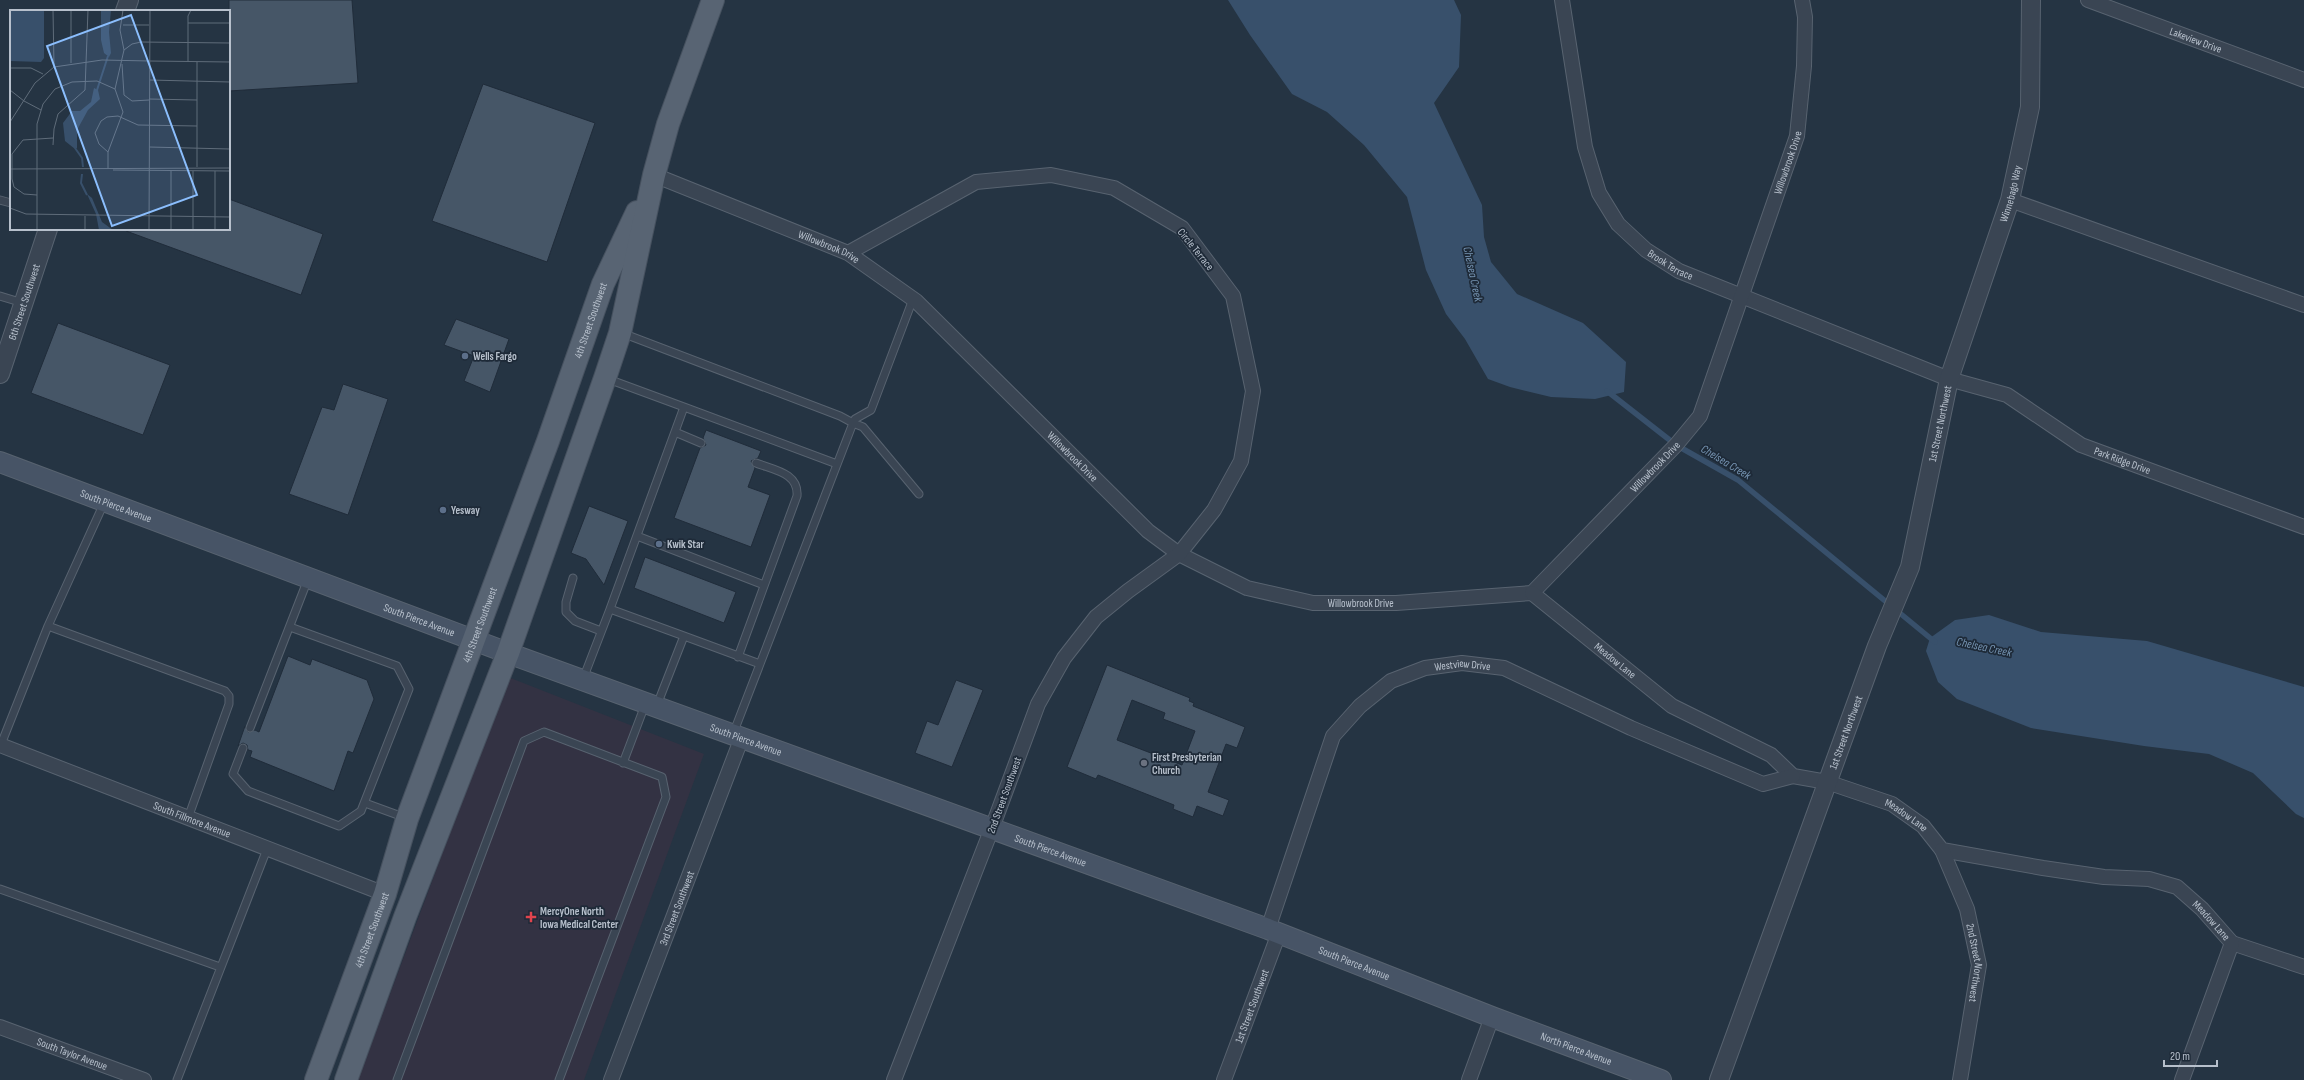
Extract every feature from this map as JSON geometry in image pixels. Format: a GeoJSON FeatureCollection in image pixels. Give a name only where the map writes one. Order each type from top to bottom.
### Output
{"type":"FeatureCollection","features":[{"type":"Feature","properties":{"kind":"main road","name":"4th Street Southwest"},"geometry":{"type":"LineString","coordinates":[[346,1080],[405,917],[508,653],[605,378],[620,333],[654,175],[668,124],[713,0]]}},
{"type":"Feature","properties":{"kind":"main road","name":"4th Street Southwest"},"geometry":{"type":"LineString","coordinates":[[316,1080],[385,894],[407,819],[474,640],[603,284],[654,175]]}},
{"type":"Feature","properties":{"kind":"main road","name":"South Pierce Avenue"},"geometry":{"type":"LineString","coordinates":[[0,462],[508,653],[738,735],[1273,931],[1492,1017]]}},
{"type":"Feature","properties":{"kind":"main road","name":"North Pierce Avenue"},"geometry":{"type":"LineString","coordinates":[[1492,1017],[1661,1080]]}},
{"type":"Feature","properties":{"kind":"street"},"geometry":{"type":"LineString","coordinates":[[125,10],[129,0]]}},
{"type":"Feature","properties":{"kind":"street","name":"Brook Terrace"},"geometry":{"type":"LineString","coordinates":[[1562,0],[1585,148],[1599,193],[1618,224],[1646,250],[1679,270],[1948,379]]}},
{"type":"Feature","properties":{"kind":"street","name":"Willowbrook Drive"},"geometry":{"type":"LineString","coordinates":[[654,175],[848,253],[913,299],[1148,531],[1179,554],[1247,588],[1313,603],[1396,603],[1532,593],[1676,446],[1700,416],[1797,136],[1804,66],[1805,17],[1802,0]]}},
{"type":"Feature","properties":{"kind":"street","name":"Winnebago Way"},"geometry":{"type":"LineString","coordinates":[[1948,379],[2010,200],[2030,107],[2031,0]]}},
{"type":"Feature","properties":{"kind":"street","name":"Lakeview Drive"},"geometry":{"type":"LineString","coordinates":[[2088,0],[2304,80]]}},
{"type":"Feature","properties":{"kind":"street","name":"Circle Terrace"},"geometry":{"type":"LineString","coordinates":[[848,253],[976,182],[1051,174],[1114,188],[1182,228],[1233,296],[1254,391],[1241,461],[1214,510],[1179,554]]}},
{"type":"Feature","properties":{"kind":"street"},"geometry":{"type":"LineString","coordinates":[[2010,200],[2304,305]]}},
{"type":"Feature","properties":{"kind":"street","name":"6th Street Southwest"},"geometry":{"type":"LineString","coordinates":[[0,374],[5,345],[23,303],[48,230]]}},
{"type":"Feature","properties":{"kind":"street","name":"Park Ridge Drive"},"geometry":{"type":"LineString","coordinates":[[1948,379],[2007,396],[2081,445],[2304,527]]}},
{"type":"Feature","properties":{"kind":"street","name":"1st Street Northwest"},"geometry":{"type":"LineString","coordinates":[[1719,1080],[1877,646],[1910,567],[1948,379]]}},
{"type":"Feature","properties":{"kind":"street","name":"2nd Street Southwest"},"geometry":{"type":"LineString","coordinates":[[894,1080],[992,828],[1038,704],[1064,658],[1096,617],[1128,591],[1179,554]]}},
{"type":"Feature","properties":{"kind":"street","name":"Meadow Lane"},"geometry":{"type":"LineString","coordinates":[[1532,593],[1672,706],[1771,755],[1793,776],[1827,782],[1892,804],[1923,826],[1942,850],[2051,869],[2104,876],[2149,879],[2177,887],[2202,909],[2232,943],[2304,967]]}},
{"type":"Feature","properties":{"kind":"street","name":"Westview Drive"},"geometry":{"type":"LineString","coordinates":[[1273,931],[1333,736],[1360,706],[1391,681],[1425,668],[1462,663],[1504,668],[1631,728],[1763,784],[1793,776]]}},
{"type":"Feature","properties":{"kind":"street","name":"3rd Street Southwest"},"geometry":{"type":"LineString","coordinates":[[612,1080],[738,735]]}},
{"type":"Feature","properties":{"kind":"street","name":"South Fillmore Avenue"},"geometry":{"type":"LineString","coordinates":[[0,746],[385,894]]}},
{"type":"Feature","properties":{"kind":"street","name":"2nd Street Northwest"},"geometry":{"type":"LineString","coordinates":[[1942,850],[1966,909],[1979,965],[1960,1080]]}},
{"type":"Feature","properties":{"kind":"street","name":"1st Street Southwest"},"geometry":{"type":"LineString","coordinates":[[1224,1080],[1273,931]]}},
{"type":"Feature","properties":{"kind":"street"},"geometry":{"type":"LineString","coordinates":[[2182,1080],[2232,943]]}},
{"type":"Feature","properties":{"kind":"street"},"geometry":{"type":"LineString","coordinates":[[1468,1080],[1492,1017]]}},
{"type":"Feature","properties":{"kind":"street","name":"South Taylor Avenue"},"geometry":{"type":"LineString","coordinates":[[0,1027],[144,1080]]}},
{"type":"Feature","properties":{"kind":"lane"},"geometry":{"type":"LineString","coordinates":[[0,200],[10,203]]}},
{"type":"Feature","properties":{"kind":"lane"},"geometry":{"type":"LineString","coordinates":[[0,296],[23,303]]}},
{"type":"Feature","properties":{"kind":"lane"},"geometry":{"type":"LineString","coordinates":[[738,735],[760,664],[853,423],[855,419],[871,410],[913,299]]}},
{"type":"Feature","properties":{"kind":"lane"},"geometry":{"type":"LineString","coordinates":[[620,333],[840,416],[846,421],[863,427],[919,494]]}},
{"type":"Feature","properties":{"kind":"lane"},"geometry":{"type":"LineString","coordinates":[[605,378],[837,464]]}},
{"type":"Feature","properties":{"kind":"lane"},"geometry":{"type":"LineString","coordinates":[[583,679],[684,408]]}},
{"type":"Feature","properties":{"kind":"lane"},"geometry":{"type":"LineString","coordinates":[[675,432],[701,443]]}},
{"type":"Feature","properties":{"kind":"lane"},"geometry":{"type":"LineString","coordinates":[[738,656],[797,496],[798,487],[793,478],[756,463]]}},
{"type":"Feature","properties":{"kind":"lane"},"geometry":{"type":"LineString","coordinates":[[0,746],[48,626],[105,501]]}},
{"type":"Feature","properties":{"kind":"lane"},"geometry":{"type":"LineString","coordinates":[[637,536],[764,585]]}},
{"type":"Feature","properties":{"kind":"lane"},"geometry":{"type":"LineString","coordinates":[[250,728],[309,578]]}},
{"type":"Feature","properties":{"kind":"lane"},"geometry":{"type":"LineString","coordinates":[[573,578],[566,602],[566,612],[575,621],[601,631]]}},
{"type":"Feature","properties":{"kind":"lane"},"geometry":{"type":"LineString","coordinates":[[610,609],[760,664]]}},
{"type":"Feature","properties":{"kind":"lane"},"geometry":{"type":"LineString","coordinates":[[48,626],[225,691],[229,696],[229,704],[188,818]]}},
{"type":"Feature","properties":{"kind":"lane"},"geometry":{"type":"LineString","coordinates":[[243,748],[232,774],[248,791],[339,826],[361,811],[365,803],[409,689],[397,666],[290,627]]}},
{"type":"Feature","properties":{"kind":"lane"},"geometry":{"type":"LineString","coordinates":[[623,763],[684,636]]}},
{"type":"Feature","properties":{"kind":"lane"},"geometry":{"type":"LineString","coordinates":[[397,1080],[524,741],[544,732],[662,778],[666,797],[559,1080]]}},
{"type":"Feature","properties":{"kind":"lane"},"geometry":{"type":"LineString","coordinates":[[365,803],[407,819]]}},
{"type":"Feature","properties":{"kind":"lane"},"geometry":{"type":"LineString","coordinates":[[177,1080],[267,848]]}},
{"type":"Feature","properties":{"kind":"lane"},"geometry":{"type":"LineString","coordinates":[[0,889],[220,967]]}},
{"type":"Feature","properties":{"kind":"shaded area","name":"MercyOne North Iowa Medical Center"},"geometry":{"type":"Polygon","coordinates":[[[508,677],[704,754],[584,1080],[358,1080],[508,677]]]}},
{"type":"Feature","properties":{"kind":"water"},"geometry":{"type":"Polygon","coordinates":[[[1228,0],[1454,0],[1461,15],[1459,67],[1434,103],[1482,205],[1484,237],[1491,262],[1517,294],[1583,323],[1626,362],[1624,392],[1595,399],[1551,397],[1510,387],[1488,379],[1465,339],[1446,314],[1426,270],[1407,197],[1364,145],[1327,112],[1292,94],[1250,35],[1228,0]]]}},
{"type":"Feature","properties":{"kind":"water"},"geometry":{"type":"Polygon","coordinates":[[[1989,615],[2041,632],[2147,641],[2304,687],[2304,818],[2296,814],[2253,773],[2209,754],[2144,746],[2031,728],[1957,699],[1938,682],[1926,651],[1930,638],[1955,620],[1989,615]]]}},
{"type":"Feature","properties":{"kind":"building"},"geometry":{"type":"Polygon","coordinates":[[[229,0],[352,0],[358,83],[230,91],[229,0]]]}},
{"type":"Feature","properties":{"kind":"building"},"geometry":{"type":"Polygon","coordinates":[[[483,84],[595,123],[547,262],[432,221],[483,84]]]}},
{"type":"Feature","properties":{"kind":"building"},"geometry":{"type":"Polygon","coordinates":[[[230,199],[323,234],[301,295],[126,231],[230,230],[230,199]]]}},
{"type":"Feature","properties":{"kind":"building"},"geometry":{"type":"Polygon","coordinates":[[[456,319],[509,339],[490,392],[464,381],[474,356],[444,345],[456,319]]]}},
{"type":"Feature","properties":{"kind":"building"},"geometry":{"type":"Polygon","coordinates":[[[58,323],[170,365],[143,435],[31,393],[58,323]]]}},
{"type":"Feature","properties":{"kind":"building"},"geometry":{"type":"Polygon","coordinates":[[[343,384],[388,399],[348,515],[289,494],[322,407],[334,410],[343,384]]]}},
{"type":"Feature","properties":{"kind":"building"},"geometry":{"type":"Polygon","coordinates":[[[706,430],[761,451],[758,458],[751,461],[755,468],[748,487],[770,495],[751,547],[674,518],[700,448],[706,445],[703,438],[706,430]]]}},
{"type":"Feature","properties":{"kind":"building"},"geometry":{"type":"Polygon","coordinates":[[[589,506],[628,521],[604,585],[586,559],[571,553],[589,506]]]}},
{"type":"Feature","properties":{"kind":"building"},"geometry":{"type":"Polygon","coordinates":[[[645,557],[736,592],[724,623],[634,588],[645,557]]]}},
{"type":"Feature","properties":{"kind":"building"},"geometry":{"type":"Polygon","coordinates":[[[288,656],[310,665],[312,659],[367,680],[374,699],[353,753],[348,751],[334,791],[250,757],[252,751],[248,750],[247,745],[243,743],[238,746],[245,726],[248,732],[255,730],[259,732],[288,656]]]}},
{"type":"Feature","properties":{"kind":"building"},"geometry":{"type":"Polygon","coordinates":[[[1107,665],[1190,698],[1189,701],[1194,703],[1193,706],[1245,727],[1237,748],[1226,744],[1208,792],[1229,800],[1223,816],[1197,806],[1193,817],[1173,809],[1174,805],[1098,775],[1096,779],[1067,767],[1107,665]],[[1132,700],[1117,740],[1182,765],[1195,731],[1163,719],[1165,713],[1132,700]]]}},
{"type":"Feature","properties":{"kind":"building"},"geometry":{"type":"Polygon","coordinates":[[[956,680],[983,690],[952,767],[915,753],[927,721],[938,725],[956,680]]]}},
{"type":"Feature","properties":{"kind":"waterway","name":"Chelsea Creek"},"geometry":{"type":"LineString","coordinates":[[1607,391],[1676,445],[1738,480],[1935,642]]}},
{"type":"Feature","properties":{"kind":"place","name":"Wells Fargo"},"geometry":{"type":"Point","coordinates":[465,356]}},
{"type":"Feature","properties":{"kind":"place","name":"Yesway"},"geometry":{"type":"Point","coordinates":[443,510]}},
{"type":"Feature","properties":{"kind":"place","name":"Kwik Star"},"geometry":{"type":"Point","coordinates":[659,544]}},
{"type":"Feature","properties":{"kind":"place","name":"First Presbyterian Church"},"geometry":{"type":"Point","coordinates":[1144,763]}},
{"type":"Feature","properties":{"kind":"place","name":"MercyOne North Iowa Medical Center"},"geometry":{"type":"Point","coordinates":[531,917]}}]}
